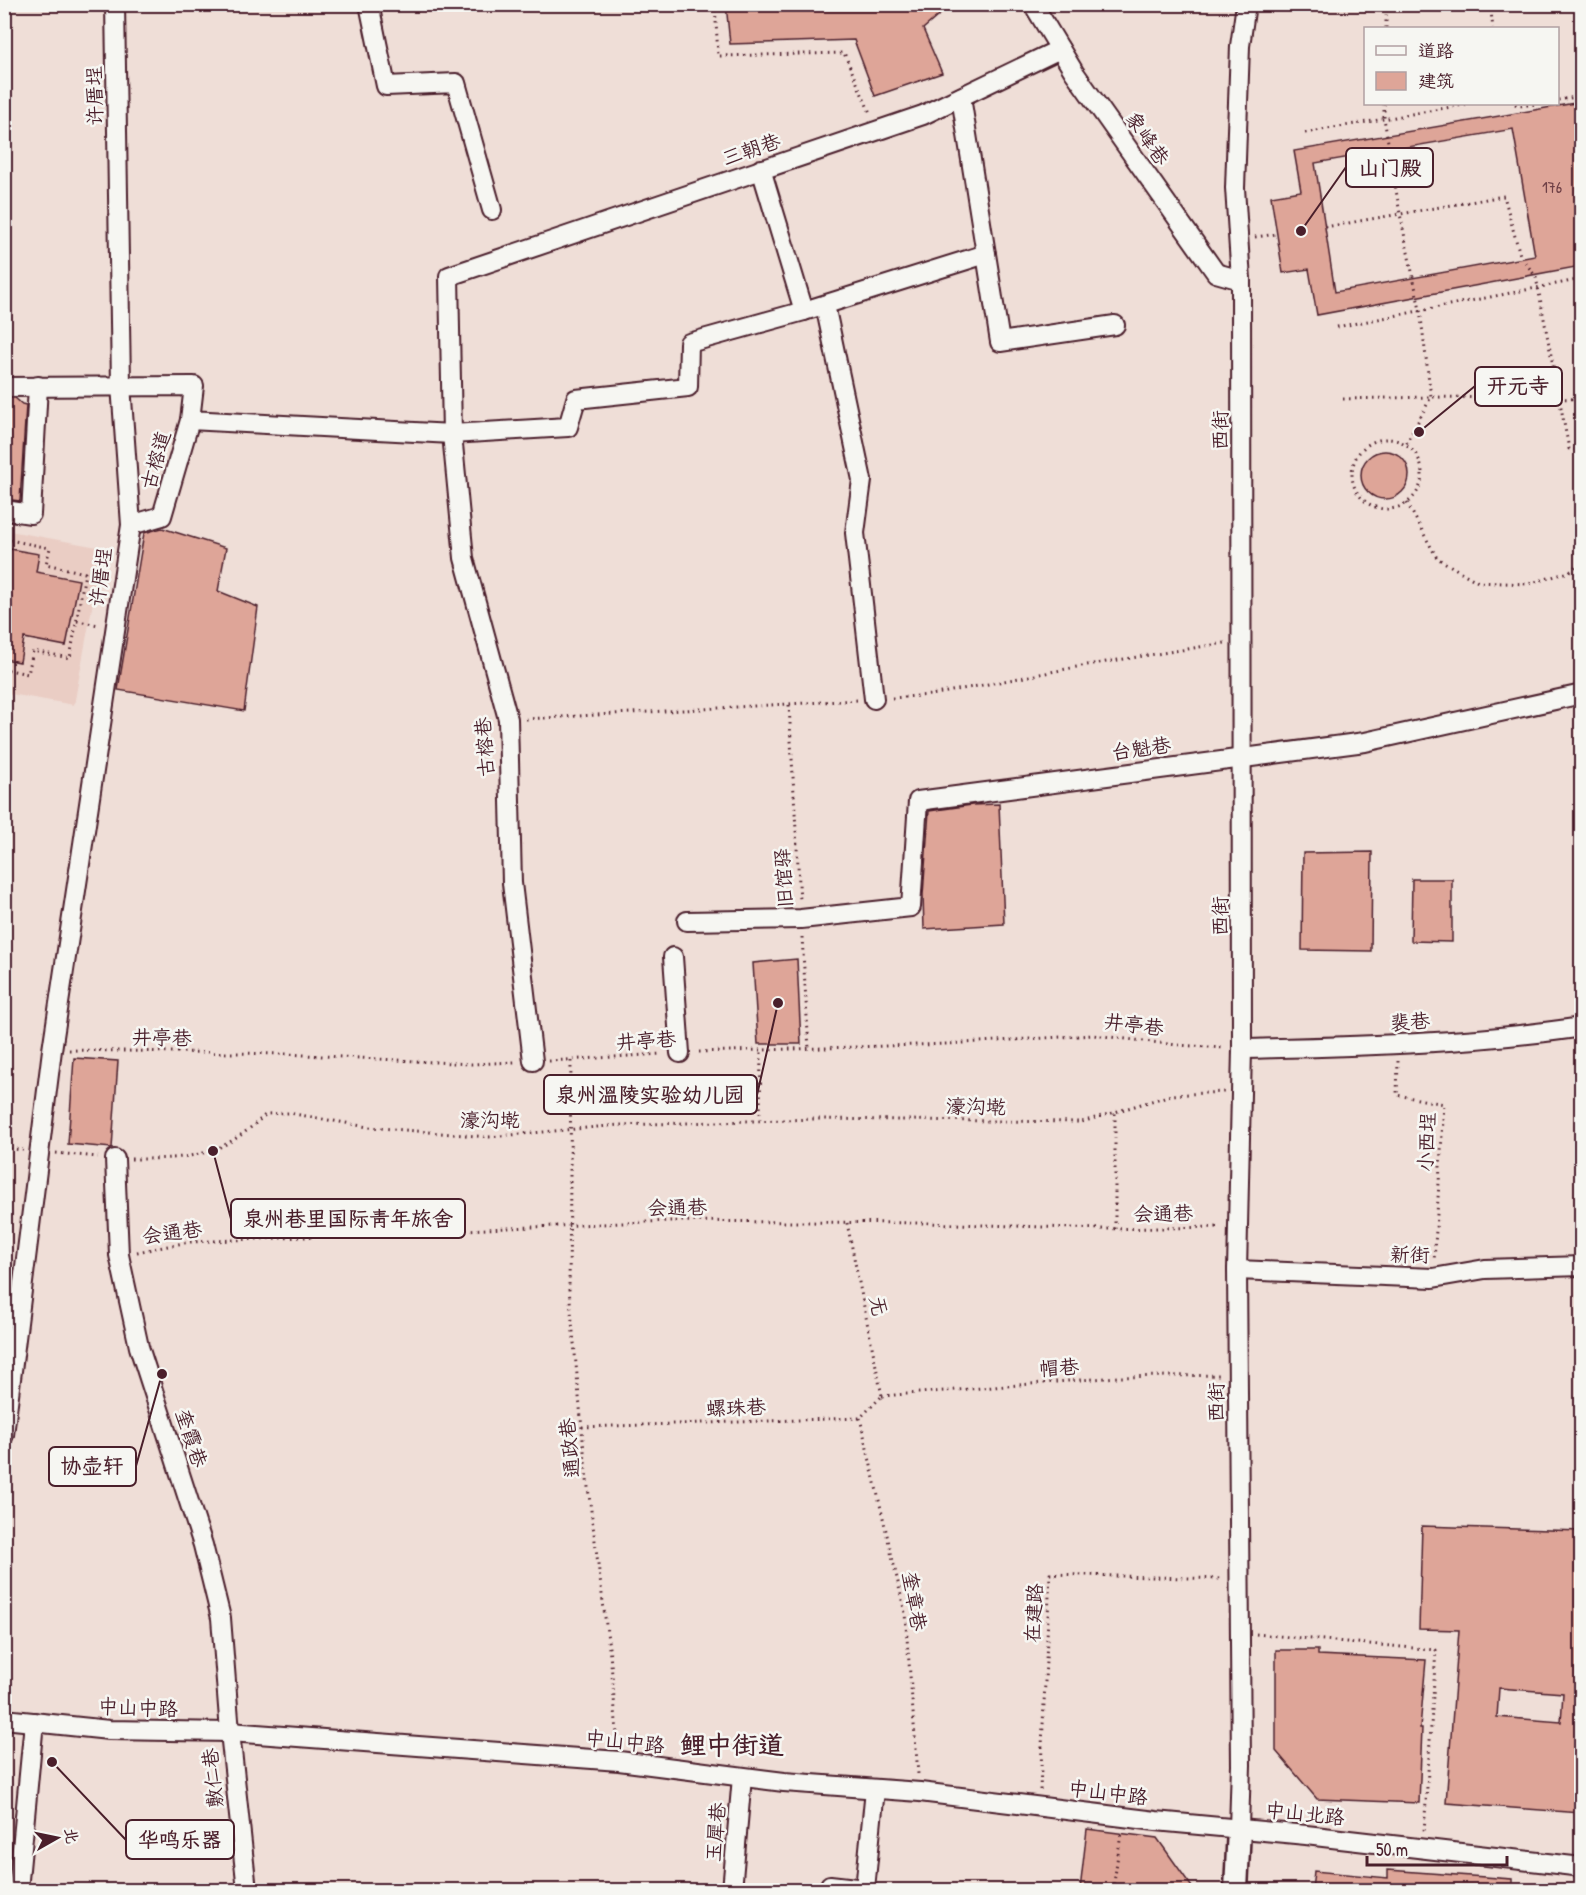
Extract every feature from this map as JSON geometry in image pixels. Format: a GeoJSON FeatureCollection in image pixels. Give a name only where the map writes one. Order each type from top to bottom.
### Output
{"type":"FeatureCollection","features":[{"type":"Feature","properties":{"kind":"main road"},"geometry":{"type":"LineString","coordinates":[[1236,1890],[1239,1828]]}},
{"type":"Feature","properties":{"kind":"street","name":"许厝埕"},"geometry":{"type":"LineString","coordinates":[[4,1435],[52,1050],[131,525],[122,385],[115,4]]}},
{"type":"Feature","properties":{"kind":"street"},"geometry":{"type":"LineString","coordinates":[[369,4],[386,86],[456,83],[492,210]]}},
{"type":"Feature","properties":{"kind":"street","name":"象峰巷"},"geometry":{"type":"LineString","coordinates":[[1033,4],[1074,72],[1216,273],[1241,280]]}},
{"type":"Feature","properties":{"kind":"street","name":"西街"},"geometry":{"type":"LineString","coordinates":[[1239,1828],[1241,1765],[1237,1227],[1242,1049],[1241,280],[1235,189],[1240,46],[1246,4]]}},
{"type":"Feature","properties":{"kind":"street","name":"三朝巷"},"geometry":{"type":"LineString","coordinates":[[449,276],[923,114],[1060,49]]}},
{"type":"Feature","properties":{"kind":"street"},"geometry":{"type":"LineString","coordinates":[[961,97],[1000,342],[1114,325]]}},
{"type":"Feature","properties":{"kind":"street"},"geometry":{"type":"LineString","coordinates":[[761,169],[804,311]]}},
{"type":"Feature","properties":{"kind":"street"},"geometry":{"type":"LineString","coordinates":[[4,387],[194,386],[190,420],[452,434],[568,427],[576,399],[688,387],[689,343],[825,305],[986,254]]}},
{"type":"Feature","properties":{"kind":"street","name":"古榕巷"},"geometry":{"type":"LineString","coordinates":[[449,276],[452,434],[464,558],[508,719],[512,883],[533,1061]]}},
{"type":"Feature","properties":{"kind":"street"},"geometry":{"type":"LineString","coordinates":[[825,305],[862,480],[855,533],[874,699]]}},
{"type":"Feature","properties":{"kind":"street"},"geometry":{"type":"LineString","coordinates":[[4,510],[32,514],[38,386]]}},
{"type":"Feature","properties":{"kind":"street","name":"古榕道"},"geometry":{"type":"LineString","coordinates":[[131,525],[162,516],[190,420]]}},
{"type":"Feature","properties":{"kind":"street","name":"台魁巷"},"geometry":{"type":"LineString","coordinates":[[801,919],[911,907],[918,801],[1317,750],[1365,742],[1581,694]]}},
{"type":"Feature","properties":{"kind":"street"},"geometry":{"type":"LineString","coordinates":[[687,921],[801,919]]}},
{"type":"Feature","properties":{"kind":"street"},"geometry":{"type":"LineString","coordinates":[[672,957],[680,1053]]}},
{"type":"Feature","properties":{"kind":"street","name":"裴巷"},"geometry":{"type":"LineString","coordinates":[[1242,1049],[1398,1045],[1536,1034],[1581,1027]]}},
{"type":"Feature","properties":{"kind":"street","name":"奎霞巷"},"geometry":{"type":"LineString","coordinates":[[115,1159],[119,1256],[139,1347],[204,1545],[221,1617],[230,1732]]}},
{"type":"Feature","properties":{"kind":"street","name":"新街"},"geometry":{"type":"LineString","coordinates":[[1237,1270],[1433,1278],[1485,1269],[1581,1266]]}},
{"type":"Feature","properties":{"kind":"street","name":"中山中路"},"geometry":{"type":"LineString","coordinates":[[4,1719],[109,1730],[230,1732],[619,1761],[742,1777],[920,1792],[1123,1817],[1239,1828]]}},
{"type":"Feature","properties":{"kind":"street"},"geometry":{"type":"LineString","coordinates":[[18,1890],[34,1722]]}},
{"type":"Feature","properties":{"kind":"street","name":"敷仁巷"},"geometry":{"type":"LineString","coordinates":[[230,1732],[247,1890]]}},
{"type":"Feature","properties":{"kind":"street","name":"玉犀巷"},"geometry":{"type":"LineString","coordinates":[[732,1890],[742,1777]]}},
{"type":"Feature","properties":{"kind":"street"},"geometry":{"type":"LineString","coordinates":[[828,1890],[830,1885],[865,1889],[875,1789]]}},
{"type":"Feature","properties":{"kind":"street","name":"中山北路"},"geometry":{"type":"LineString","coordinates":[[1239,1828],[1581,1867]]}},
{"type":"Feature","properties":{"kind":"path"},"geometry":{"type":"LineString","coordinates":[[715,4],[718,56],[844,53],[878,130]]}},
{"type":"Feature","properties":{"kind":"path"},"geometry":{"type":"LineString","coordinates":[[1386,4],[1386,27]]}},
{"type":"Feature","properties":{"kind":"path"},"geometry":{"type":"LineString","coordinates":[[1490,4],[1493,27]]}},
{"type":"Feature","properties":{"kind":"path"},"geometry":{"type":"LineString","coordinates":[[1559,100],[1581,96]]}},
{"type":"Feature","properties":{"kind":"path"},"geometry":{"type":"LineString","coordinates":[[1384,105],[1384,118],[1400,214],[1420,310],[1431,397],[1406,444]]}},
{"type":"Feature","properties":{"kind":"path"},"geometry":{"type":"LineString","coordinates":[[1305,133],[1462,105]]}},
{"type":"Feature","properties":{"kind":"path"},"geometry":{"type":"LineString","coordinates":[[1325,227],[1504,196],[1520,255],[1536,278],[1569,449],[1581,450]]}},
{"type":"Feature","properties":{"kind":"path"},"geometry":{"type":"LineString","coordinates":[[1337,327],[1581,279]]}},
{"type":"Feature","properties":{"kind":"path"},"geometry":{"type":"LineString","coordinates":[[1343,399],[1431,397],[1581,399]]}},
{"type":"Feature","properties":{"kind":"path"},"geometry":{"type":"LineString","coordinates":[[1383,439],[1406,444],[1420,462],[1421,485],[1416,495],[1407,503],[1385,510],[1364,501],[1357,492],[1352,470],[1362,449],[1372,442],[1383,439]]}},
{"type":"Feature","properties":{"kind":"path"},"geometry":{"type":"LineString","coordinates":[[1407,503],[1437,558],[1478,582],[1528,584],[1569,572],[1581,561]]}},
{"type":"Feature","properties":{"kind":"path"},"geometry":{"type":"LineString","coordinates":[[4,539],[50,548],[46,564],[86,573],[70,657],[33,651],[28,674],[4,669]]}},
{"type":"Feature","properties":{"kind":"path","name":"旧馆驿"},"geometry":{"type":"LineString","coordinates":[[789,705],[809,1048]]}},
{"type":"Feature","properties":{"kind":"path","name":"井亭巷"},"geometry":{"type":"LineString","coordinates":[[52,1050],[286,1054],[471,1064],[680,1053],[948,1044],[1094,1035],[1177,1045],[1242,1049]]}},
{"type":"Feature","properties":{"kind":"path","name":"小西埕"},"geometry":{"type":"LineString","coordinates":[[1398,1045],[1397,1095],[1444,1104],[1433,1278]]}},
{"type":"Feature","properties":{"kind":"path"},"geometry":{"type":"LineString","coordinates":[[760,1121],[761,1050]]}},
{"type":"Feature","properties":{"kind":"path","name":"通政巷"},"geometry":{"type":"LineString","coordinates":[[571,1060],[569,1289],[582,1427],[611,1663],[619,1761]]}},
{"type":"Feature","properties":{"kind":"path","name":"濠沟墘"},"geometry":{"type":"LineString","coordinates":[[39,1152],[115,1159],[172,1159],[213,1151],[246,1133],[266,1114],[289,1113],[368,1127],[489,1137],[619,1125],[816,1119],[1082,1122],[1171,1095],[1240,1091]]}},
{"type":"Feature","properties":{"kind":"path"},"geometry":{"type":"LineString","coordinates":[[1115,1112],[1115,1229]]}},
{"type":"Feature","properties":{"kind":"path","name":"会通巷"},"geometry":{"type":"LineString","coordinates":[[119,1256],[189,1242],[670,1221],[847,1222],[1115,1229],[1237,1227]]}},
{"type":"Feature","properties":{"kind":"path","name":"无"},"geometry":{"type":"LineString","coordinates":[[847,1222],[882,1396]]}},
{"type":"Feature","properties":{"kind":"path","name":"帽巷"},"geometry":{"type":"LineString","coordinates":[[882,1396],[1118,1377],[1238,1375]]}},
{"type":"Feature","properties":{"kind":"path"},"geometry":{"type":"LineString","coordinates":[[860,1418],[882,1396]]}},
{"type":"Feature","properties":{"kind":"path","name":"螺珠巷"},"geometry":{"type":"LineString","coordinates":[[582,1427],[860,1418]]}},
{"type":"Feature","properties":{"kind":"path","name":"奎章巷"},"geometry":{"type":"LineString","coordinates":[[860,1418],[905,1613],[920,1792]]}},
{"type":"Feature","properties":{"kind":"path","name":"在建路"},"geometry":{"type":"LineString","coordinates":[[1039,1807],[1050,1574],[1239,1580]]}},
{"type":"Feature","properties":{"kind":"path"},"geometry":{"type":"LineString","coordinates":[[1240,1632],[1436,1650],[1423,1849]]}},
{"type":"Feature","properties":{"kind":"path"},"geometry":{"type":"LineString","coordinates":[[1113,1890],[1123,1817]]}},
{"type":"Feature","properties":{"kind":"shaded area"},"geometry":{"type":"Polygon","coordinates":[[[4,530],[103,548],[74,705],[5,693],[4,530]]]}},
{"type":"Feature","properties":{"kind":"building"},"geometry":{"type":"Polygon","coordinates":[[[726,4],[952,4],[923,29],[942,73],[875,96],[854,40],[730,44],[726,4]]]}},
{"type":"Feature","properties":{"kind":"building"},"geometry":{"type":"Polygon","coordinates":[[[1581,102],[1581,266],[1317,315],[1309,269],[1283,273],[1271,196],[1301,191],[1294,151],[1581,102]],[[1513,129],[1315,163],[1335,292],[1535,256],[1513,129]]]}},
{"type":"Feature","properties":{"kind":"building"},"geometry":{"type":"Polygon","coordinates":[[[4,398],[15,398],[26,405],[20,501],[4,499],[4,398]]]}},
{"type":"Feature","properties":{"kind":"building"},"geometry":{"type":"Polygon","coordinates":[[[1380,451],[1390,451],[1402,458],[1409,470],[1409,480],[1402,492],[1390,499],[1380,499],[1365,488],[1361,480],[1361,470],[1372,455],[1380,451]]]}},
{"type":"Feature","properties":{"kind":"building"},"geometry":{"type":"Polygon","coordinates":[[[162,528],[226,548],[218,591],[258,607],[244,711],[118,690],[144,533],[162,528]]]}},
{"type":"Feature","properties":{"kind":"building"},"geometry":{"type":"Polygon","coordinates":[[[10,549],[39,554],[36,572],[79,580],[66,646],[24,638],[20,662],[4,659],[4,564],[7,564],[10,549]]]}},
{"type":"Feature","properties":{"kind":"building"},"geometry":{"type":"Polygon","coordinates":[[[999,804],[1004,924],[924,929],[923,895],[929,811],[999,804]]]}},
{"type":"Feature","properties":{"kind":"building"},"geometry":{"type":"Polygon","coordinates":[[[1372,852],[1371,951],[1302,950],[1303,853],[1372,852]]]}},
{"type":"Feature","properties":{"kind":"building"},"geometry":{"type":"Polygon","coordinates":[[[1412,879],[1452,879],[1452,942],[1411,941],[1412,879]]]}},
{"type":"Feature","properties":{"kind":"building"},"geometry":{"type":"Polygon","coordinates":[[[797,959],[801,1044],[758,1044],[753,963],[797,959]]]}},
{"type":"Feature","properties":{"kind":"building"},"geometry":{"type":"Polygon","coordinates":[[[74,1058],[118,1061],[112,1148],[68,1144],[74,1058]]]}},
{"type":"Feature","properties":{"kind":"building"},"geometry":{"type":"Polygon","coordinates":[[[1422,1526],[1581,1531],[1581,1813],[1446,1803],[1459,1630],[1419,1629],[1422,1526]],[[1499,1688],[1497,1717],[1561,1722],[1563,1693],[1499,1688]]]}},
{"type":"Feature","properties":{"kind":"building"},"geometry":{"type":"Polygon","coordinates":[[[1276,1650],[1318,1650],[1318,1655],[1426,1660],[1420,1728],[1422,1728],[1419,1803],[1317,1799],[1276,1751],[1276,1650]]]}},
{"type":"Feature","properties":{"kind":"building"},"geometry":{"type":"Polygon","coordinates":[[[1087,1829],[1157,1838],[1194,1890],[1080,1890],[1087,1829]]]}},
{"type":"Feature","properties":{"kind":"building"},"geometry":{"type":"Polygon","coordinates":[[[1388,1870],[1512,1879],[1512,1890],[1312,1890],[1314,1871],[1388,1878],[1388,1870]]]}},
{"type":"Feature","properties":{"kind":"place","name":"山门殿"},"geometry":{"type":"Point","coordinates":[1301,231]}},
{"type":"Feature","properties":{"kind":"place","name":"开元寺"},"geometry":{"type":"Point","coordinates":[1419,432]}},
{"type":"Feature","properties":{"kind":"place","name":"泉州温陵实验幼儿园"},"geometry":{"type":"Point","coordinates":[778,1003]}},
{"type":"Feature","properties":{"kind":"place","name":"泉州巷里国际青年旅舍"},"geometry":{"type":"Point","coordinates":[213,1151]}},
{"type":"Feature","properties":{"kind":"place","name":"协壶轩"},"geometry":{"type":"Point","coordinates":[162,1374]}},
{"type":"Feature","properties":{"kind":"place","name":"华鸣乐器"},"geometry":{"type":"Point","coordinates":[52,1762]}},
{"type":"Feature","properties":{"kind":"district","name":"鲤中街道"},"geometry":{"type":"Point","coordinates":[732,1744]}}]}
